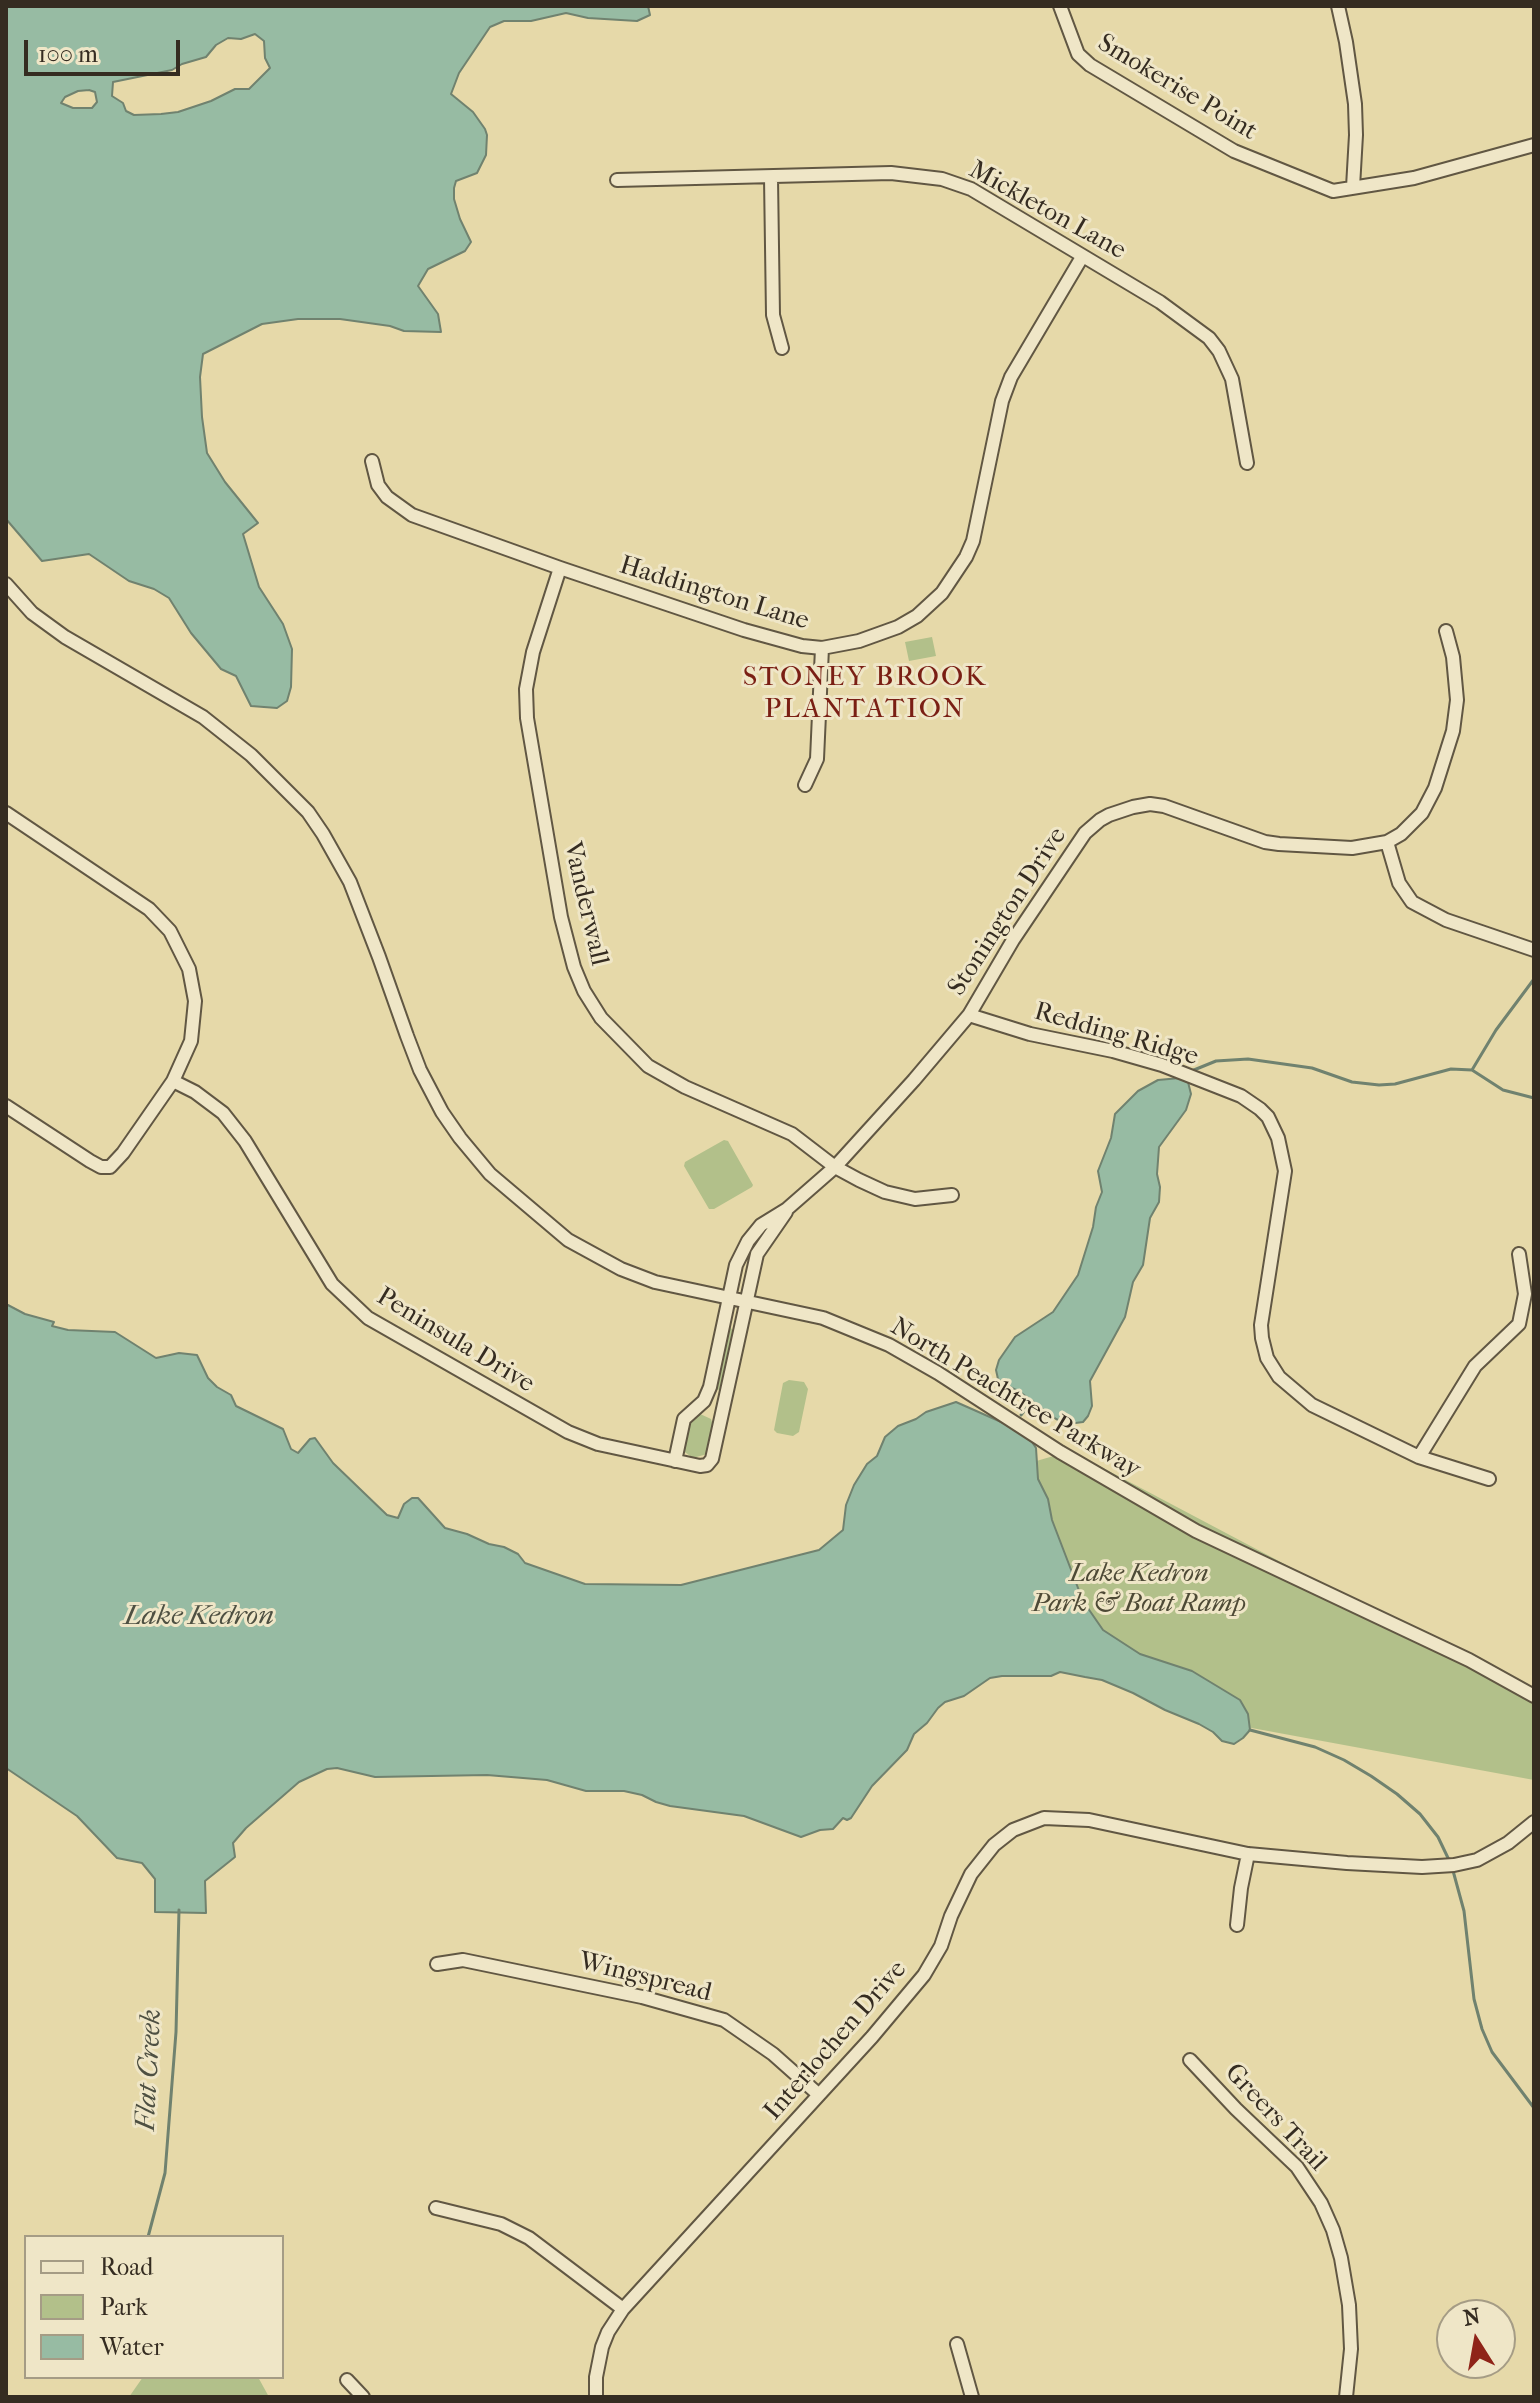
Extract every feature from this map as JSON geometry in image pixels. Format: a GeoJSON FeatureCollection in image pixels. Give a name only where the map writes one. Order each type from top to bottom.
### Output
{"type":"FeatureCollection","features":[{"type":"Feature","properties":{"kind":"street","name":"Smokerise Point"},"geometry":{"type":"LineString","coordinates":[[1060,6],[1078,54],[1090,65],[1234,151],[1333,191],[1414,178],[1534,145]]}},
{"type":"Feature","properties":{"kind":"street"},"geometry":{"type":"LineString","coordinates":[[1338,6],[1355,104],[1353,187]]}},
{"type":"Feature","properties":{"kind":"street","name":"Mickleton Lane"},"geometry":{"type":"LineString","coordinates":[[617,180],[891,173],[942,179],[971,189],[1160,302],[1209,338],[1232,379],[1247,463]]}},
{"type":"Feature","properties":{"kind":"street"},"geometry":{"type":"LineString","coordinates":[[771,178],[773,315],[782,348]]}},
{"type":"Feature","properties":{"kind":"street","name":"Haddington Lane"},"geometry":{"type":"LineString","coordinates":[[372,461],[378,485],[387,497],[412,515],[744,630],[802,646],[822,648],[859,641],[898,627],[917,616],[942,593],[957,573],[973,541],[1002,401],[1011,377],[1082,257]]}},
{"type":"Feature","properties":{"kind":"street","name":"Vanderwall"},"geometry":{"type":"LineString","coordinates":[[560,568],[533,652],[526,689],[527,718],[561,917],[574,967],[584,991],[601,1018],[648,1066],[685,1087],[792,1134],[835,1167],[885,1192],[915,1199],[952,1195]]}},
{"type":"Feature","properties":{"kind":"street","name":"North Peachtree Parkway"},"geometry":{"type":"LineString","coordinates":[[6,584],[32,613],[65,637],[203,717],[251,755],[308,812],[350,882],[427,1084],[460,1138],[490,1174],[568,1240],[593,1255],[655,1282],[823,1318],[889,1345],[1060,1452],[1196,1531],[1469,1660],[1534,1696]]}},
{"type":"Feature","properties":{"kind":"street"},"geometry":{"type":"LineString","coordinates":[[1446,631],[1453,657],[1457,700],[1453,731],[1435,788],[1422,813],[1401,834],[1387,842],[1399,883],[1412,902],[1446,920],[1534,950]]}},
{"type":"Feature","properties":{"kind":"street"},"geometry":{"type":"LineString","coordinates":[[805,785],[817,759],[822,648]]}},
{"type":"Feature","properties":{"kind":"street","name":"Stonington Drive"},"geometry":{"type":"LineString","coordinates":[[728,1298],[736,1265],[748,1241],[761,1225],[787,1209],[835,1167],[969,1015],[1020,930],[1085,833],[1100,820],[1120,811],[1150,804],[1164,806],[1265,842],[1352,848],[1387,842]]}},
{"type":"Feature","properties":{"kind":"street"},"geometry":{"type":"LineString","coordinates":[[6,813],[149,909],[170,931],[189,969],[195,1001],[191,1041],[173,1081],[110,1167],[101,1167],[90,1161],[6,1106]]}},
{"type":"Feature","properties":{"kind":"street","name":"Redding Ridge"},"geometry":{"type":"LineString","coordinates":[[969,1015],[1030,1034],[1113,1051],[1183,1073],[1241,1096],[1268,1117],[1278,1138],[1285,1171],[1261,1325],[1267,1358],[1279,1377],[1312,1405],[1419,1457],[1489,1479]]}},
{"type":"Feature","properties":{"kind":"street","name":"Peninsula Drive"},"geometry":{"type":"LineString","coordinates":[[173,1081],[195,1092],[223,1113],[245,1141],[332,1284],[368,1318],[560,1429],[598,1444],[707,1465],[712,1459],[747,1302]]}},
{"type":"Feature","properties":{"kind":"street","name":"Stonington Drive"},"geometry":{"type":"LineString","coordinates":[[747,1302],[757,1254],[787,1209]]}},
{"type":"Feature","properties":{"kind":"street"},"geometry":{"type":"LineString","coordinates":[[1419,1457],[1475,1366],[1519,1324],[1525,1294],[1519,1254]]}},
{"type":"Feature","properties":{"kind":"street"},"geometry":{"type":"LineString","coordinates":[[675,1461],[684,1419],[706,1397],[728,1298]]}},
{"type":"Feature","properties":{"kind":"street"},"geometry":{"type":"LineString","coordinates":[[706,1397],[724,1402]]}},
{"type":"Feature","properties":{"kind":"street","name":"Interlochen Drive"},"geometry":{"type":"LineString","coordinates":[[596,2397],[602,2347],[623,2309],[872,2037],[924,1975],[941,1946],[971,1874],[994,1845],[1013,1830],[1044,1818],[1089,1820],[1248,1854],[1422,1867],[1477,1860],[1508,1843],[1534,1822]]}},
{"type":"Feature","properties":{"kind":"street"},"geometry":{"type":"LineString","coordinates":[[1237,1925],[1248,1854]]}},
{"type":"Feature","properties":{"kind":"street","name":"Wingspread"},"geometry":{"type":"LineString","coordinates":[[437,1964],[463,1960],[642,1997],[724,2020],[773,2054],[818,2094]]}},
{"type":"Feature","properties":{"kind":"street","name":"Greers Trail"},"geometry":{"type":"LineString","coordinates":[[1190,2060],[1297,2167],[1321,2203],[1341,2258],[1349,2305],[1351,2349],[1346,2397]]}},
{"type":"Feature","properties":{"kind":"street"},"geometry":{"type":"LineString","coordinates":[[436,2208],[501,2224],[516,2231],[538,2244],[623,2309]]}},
{"type":"Feature","properties":{"kind":"street"},"geometry":{"type":"LineString","coordinates":[[957,2344],[972,2397]]}},
{"type":"Feature","properties":{"kind":"street"},"geometry":{"type":"LineString","coordinates":[[347,2380],[363,2397]]}},
{"type":"Feature","properties":{"kind":"green space"},"geometry":{"type":"Polygon","coordinates":[[[932,637],[936,656],[909,661],[905,642],[932,637]]]}},
{"type":"Feature","properties":{"kind":"green space"},"geometry":{"type":"Polygon","coordinates":[[[724,1140],[728,1141],[753,1185],[709,1209],[684,1166],[685,1162],[724,1140]]]}},
{"type":"Feature","properties":{"kind":"green space"},"geometry":{"type":"Polygon","coordinates":[[[727,1328],[734,1332],[723,1387],[718,1390],[715,1389],[727,1328]]]}},
{"type":"Feature","properties":{"kind":"green space"},"geometry":{"type":"Polygon","coordinates":[[[789,1380],[804,1382],[808,1389],[799,1432],[793,1436],[774,1430],[783,1383],[789,1380]]]}},
{"type":"Feature","properties":{"kind":"green space"},"geometry":{"type":"Polygon","coordinates":[[[698,1413],[711,1419],[714,1428],[707,1454],[693,1458],[682,1450],[684,1424],[698,1413]]]}},
{"type":"Feature","properties":{"kind":"green space","name":"Lake Kedron Park & Boat Ramp"},"geometry":{"type":"Polygon","coordinates":[[[1071,1451],[1534,1696],[1534,1780],[1230,1724],[1084,1669],[1019,1466],[1071,1451]]]}},
{"type":"Feature","properties":{"kind":"green space"},"geometry":{"type":"Polygon","coordinates":[[[142,2379],[259,2379],[269,2397],[129,2397],[142,2379]]]}},
{"type":"Feature","properties":{"kind":"water"},"geometry":{"type":"Polygon","coordinates":[[[6,6],[648,6],[650,15],[637,21],[588,18],[566,13],[531,21],[504,21],[490,27],[459,73],[451,94],[473,112],[485,129],[486,155],[477,173],[456,181],[454,188],[460,219],[471,242],[465,251],[428,269],[418,286],[438,314],[441,332],[404,331],[340,319],[298,319],[262,324],[203,354],[200,377],[207,453],[225,482],[258,523],[243,534],[259,587],[283,624],[292,649],[291,687],[287,701],[277,708],[251,706],[236,676],[221,669],[191,633],[169,598],[154,589],[129,581],[89,554],[42,561],[6,519],[6,6]],[[255,34],[241,39],[228,38],[216,45],[206,57],[172,70],[113,82],[112,96],[134,115],[161,114],[211,101],[235,89],[249,89],[270,68],[265,58],[264,41],[255,34]],[[89,90],[65,97],[61,103],[73,108],[92,108],[97,102],[95,92],[89,90]]]}},
{"type":"Feature","properties":{"kind":"water"},"geometry":{"type":"Polygon","coordinates":[[[1180,1078],[1188,1082],[1191,1094],[1186,1110],[1159,1147],[1159,1202],[1150,1218],[1143,1265],[1133,1282],[1125,1317],[1090,1381],[1092,1406],[1088,1416],[1083,1422],[1068,1424],[998,1379],[996,1370],[999,1360],[1015,1337],[1053,1312],[1078,1275],[1102,1192],[1098,1171],[1111,1138],[1115,1114],[1138,1091],[1158,1080],[1180,1078]]]}},
{"type":"Feature","properties":{"kind":"water","name":"Lake Kedron"},"geometry":{"type":"Polygon","coordinates":[[[6,1304],[25,1314],[54,1322],[52,1326],[68,1330],[115,1332],[156,1358],[179,1353],[197,1355],[208,1378],[231,1395],[236,1406],[283,1429],[291,1449],[298,1453],[310,1439],[315,1438],[333,1463],[387,1515],[398,1518],[404,1504],[418,1498],[445,1528],[504,1547],[518,1554],[525,1563],[585,1584],[681,1585],[819,1550],[843,1530],[846,1505],[854,1485],[867,1464],[877,1456],[885,1437],[898,1426],[926,1412],[956,1402],[1026,1433],[1036,1448],[1038,1479],[1048,1499],[1052,1520],[1083,1601],[1103,1630],[1140,1654],[1192,1671],[1240,1700],[1248,1714],[1250,1730],[1234,1744],[1222,1741],[1199,1724],[1102,1680],[1060,1672],[1051,1676],[990,1678],[964,1696],[945,1702],[938,1708],[914,1734],[907,1750],[872,1786],[851,1818],[843,1818],[833,1829],[801,1837],[744,1816],[670,1806],[624,1791],[586,1791],[547,1780],[487,1775],[375,1777],[337,1768],[327,1769],[299,1782],[233,1843],[235,1857],[205,1881],[206,1913],[155,1912],[155,1879],[142,1863],[117,1858],[77,1816],[6,1768],[6,1304]]]}},
{"type":"Feature","properties":{"kind":"waterway"},"geometry":{"type":"LineString","coordinates":[[1472,1070],[1496,1030],[1534,979]]}},
{"type":"Feature","properties":{"kind":"waterway"},"geometry":{"type":"LineString","coordinates":[[1189,1072],[1216,1061],[1248,1059],[1312,1068],[1352,1082],[1379,1085],[1395,1084],[1451,1069],[1472,1070],[1503,1090],[1534,1098]]}},
{"type":"Feature","properties":{"kind":"waterway"},"geometry":{"type":"LineString","coordinates":[[1021,1415],[1032,1401]]}},
{"type":"Feature","properties":{"kind":"waterway"},"geometry":{"type":"LineString","coordinates":[[1250,1730],[1315,1747],[1371,1776],[1420,1814],[1438,1837],[1449,1860]]}},
{"type":"Feature","properties":{"kind":"waterway"},"geometry":{"type":"LineString","coordinates":[[1452,1867],[1464,1911],[1474,1999],[1482,2029],[1492,2052],[1534,2108]]}},
{"type":"Feature","properties":{"kind":"waterway","name":"Flat Creek"},"geometry":{"type":"LineString","coordinates":[[149,2235],[165,2173],[176,2032],[179,1910]]}},
{"type":"Feature","properties":{"kind":"district","name":"STONEY BROOK PLANTATION"},"geometry":{"type":"Point","coordinates":[865,694]}}]}
